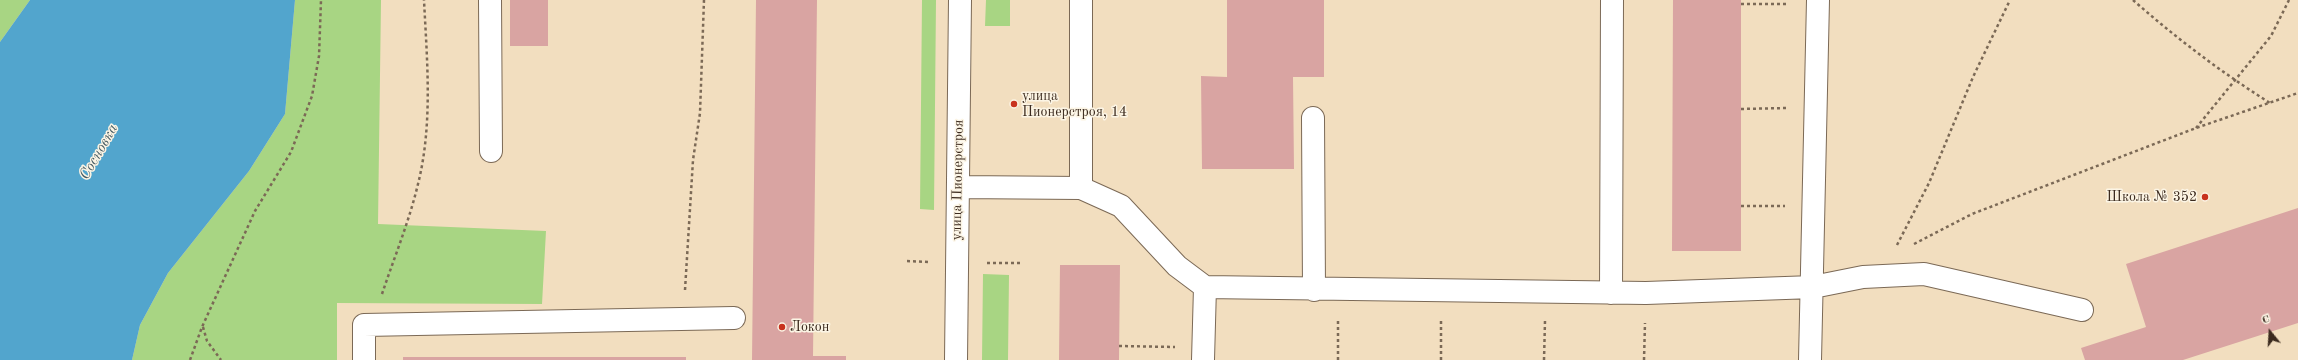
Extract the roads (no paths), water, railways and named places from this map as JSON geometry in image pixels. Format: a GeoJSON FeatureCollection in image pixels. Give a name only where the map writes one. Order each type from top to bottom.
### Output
{"type":"FeatureCollection","features":[{"type":"Feature","properties":{"kind":"street"},"geometry":{"type":"LineString","coordinates":[[490,0],[491,151]]}},
{"type":"Feature","properties":{"kind":"street","name":"улица Пионерстроя"},"geometry":{"type":"LineString","coordinates":[[956,360],[960,0]]}},
{"type":"Feature","properties":{"kind":"street"},"geometry":{"type":"LineString","coordinates":[[1081,0],[1081,188]]}},
{"type":"Feature","properties":{"kind":"street"},"geometry":{"type":"LineString","coordinates":[[1610,293],[1612,0]]}},
{"type":"Feature","properties":{"kind":"street"},"geometry":{"type":"LineString","coordinates":[[1810,360],[1813,287],[1818,2]]}},
{"type":"Feature","properties":{"kind":"street"},"geometry":{"type":"LineString","coordinates":[[1313,118],[1314,290]]}},
{"type":"Feature","properties":{"kind":"street"},"geometry":{"type":"LineString","coordinates":[[958,187],[1081,188],[1121,206],[1177,266],[1205,287],[1314,290],[1646,294],[1813,287],[1863,277],[1924,274],[2082,310]]}},
{"type":"Feature","properties":{"kind":"street"},"geometry":{"type":"LineString","coordinates":[[1204,354],[1205,287]]}},
{"type":"Feature","properties":{"kind":"street"},"geometry":{"type":"LineString","coordinates":[[364,360],[364,325],[734,318]]}},
{"type":"Feature","properties":{"kind":"water","name":"Сосновка"},"geometry":{"type":"Polygon","coordinates":[[[30,0],[295,0],[285,114],[249,171],[168,273],[140,325],[132,360],[0,360],[0,42],[30,0]]]}},
{"type":"Feature","properties":{"kind":"place","name":"улица Пионерстроя, 14"},"geometry":{"type":"Point","coordinates":[1014,104]}},
{"type":"Feature","properties":{"kind":"place","name":"Школа № 352"},"geometry":{"type":"Point","coordinates":[2205,197]}},
{"type":"Feature","properties":{"kind":"place","name":"Локон"},"geometry":{"type":"Point","coordinates":[782,327]}}]}
